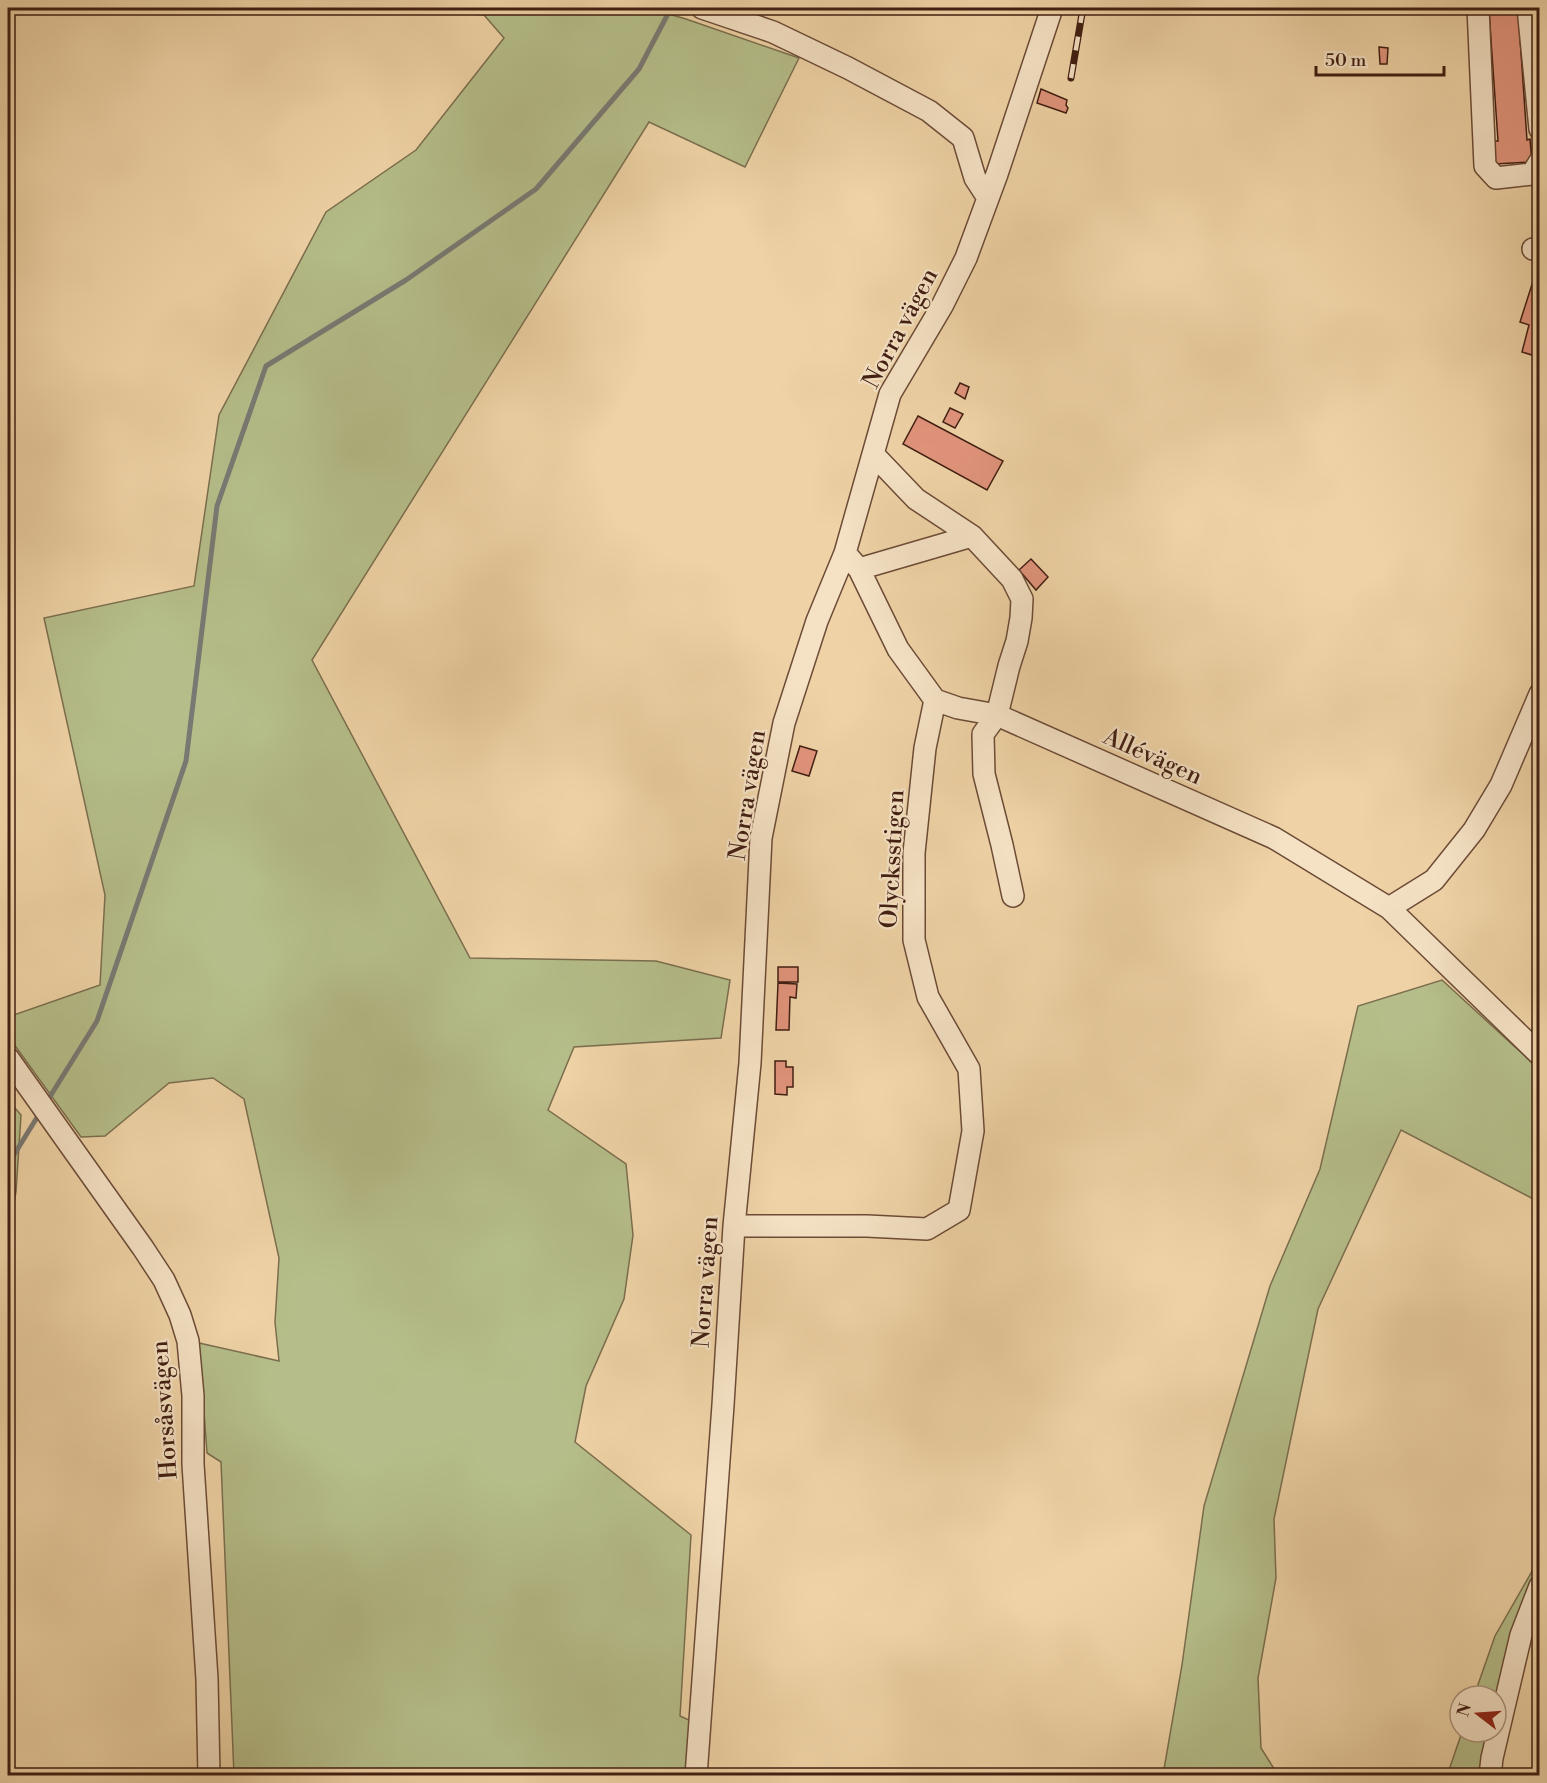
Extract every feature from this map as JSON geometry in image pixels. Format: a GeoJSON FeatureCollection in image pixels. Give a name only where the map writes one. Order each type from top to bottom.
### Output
{"type":"FeatureCollection","features":[{"type":"Feature","properties":{"kind":"street"},"geometry":{"type":"LineString","coordinates":[[702,8],[773,32],[929,111],[963,138],[975,178],[988,198]]}},
{"type":"Feature","properties":{"kind":"street","name":"Norra vägen"},"geometry":{"type":"LineString","coordinates":[[696,1776],[734,1226],[750,1063],[761,838],[784,723],[817,621],[845,553],[890,394],[942,306],[966,258],[1052,8]]}},
{"type":"Feature","properties":{"kind":"street"},"geometry":{"type":"LineString","coordinates":[[1478,8],[1485,166],[1496,178],[1532,174],[1539,160]]}},
{"type":"Feature","properties":{"kind":"street"},"geometry":{"type":"LineString","coordinates":[[1528,8],[1539,129]]}},
{"type":"Feature","properties":{"kind":"street"},"geometry":{"type":"LineString","coordinates":[[873,454],[916,499],[972,536],[1012,579],[1022,599],[1022,618],[997,715],[983,734],[984,774],[1002,844],[1012,896]]}},
{"type":"Feature","properties":{"kind":"street"},"geometry":{"type":"LineString","coordinates":[[859,569],[972,536]]}},
{"type":"Feature","properties":{"kind":"street"},"geometry":{"type":"LineString","coordinates":[[845,553],[859,569],[898,649],[935,700]]}},
{"type":"Feature","properties":{"kind":"street"},"geometry":{"type":"LineString","coordinates":[[1389,908],[1434,880],[1474,830],[1501,785],[1539,694]]}},
{"type":"Feature","properties":{"kind":"street","name":"Allévägen"},"geometry":{"type":"LineString","coordinates":[[935,700],[958,708],[997,715],[1274,838],[1389,908],[1539,1055]]}},
{"type":"Feature","properties":{"kind":"street","name":"Olycksstigen"},"geometry":{"type":"LineString","coordinates":[[734,1226],[867,1226],[927,1229],[959,1210],[973,1131],[969,1069],[928,997],[914,940],[914,853],[926,748],[935,700]]}},
{"type":"Feature","properties":{"kind":"street","name":"Horsåsvägen"},"geometry":{"type":"LineString","coordinates":[[8,1058],[164,1280],[180,1314],[188,1341],[193,1396],[193,1464],[207,1679],[209,1776]]}},
{"type":"Feature","properties":{"kind":"street"},"geometry":{"type":"LineString","coordinates":[[1490,1776],[1492,1758],[1521,1635],[1539,1586]]}},
{"type":"Feature","properties":{"kind":"green space"},"geometry":{"type":"Polygon","coordinates":[[[389,8],[648,8],[799,58],[745,167],[649,122],[312,660],[470,958],[656,961],[730,980],[721,1038],[574,1047],[548,1110],[626,1164],[633,1235],[624,1299],[586,1386],[575,1442],[691,1535],[680,1716],[691,1721],[687,1775],[234,1775],[221,1462],[207,1453],[199,1343],[279,1361],[275,1322],[279,1258],[244,1099],[213,1078],[169,1083],[105,1136],[81,1137],[8,1036],[8,1017],[100,985],[105,895],[44,618],[194,586],[219,415],[326,212],[416,150],[504,38],[484,15],[389,8]]]}},
{"type":"Feature","properties":{"kind":"green space"},"geometry":{"type":"Polygon","coordinates":[[[1442,980],[1539,1069],[1539,1202],[1401,1130],[1318,1309],[1274,1519],[1276,1578],[1258,1678],[1261,1748],[1278,1775],[1163,1775],[1182,1665],[1204,1506],[1270,1286],[1320,1169],[1358,1006],[1442,980]]]}},
{"type":"Feature","properties":{"kind":"green space"},"geometry":{"type":"Polygon","coordinates":[[[8,1100],[21,1115],[16,1192],[8,1233],[8,1100]]]}},
{"type":"Feature","properties":{"kind":"green space"},"geometry":{"type":"Polygon","coordinates":[[[1539,1559],[1539,1570],[1518,1641],[1501,1684],[1478,1684],[1495,1636],[1539,1559]]]}},
{"type":"Feature","properties":{"kind":"green space"},"geometry":{"type":"Polygon","coordinates":[[[1458,1744],[1490,1744],[1479,1775],[1447,1776],[1458,1744]]]}},
{"type":"Feature","properties":{"kind":"building"},"geometry":{"type":"Polygon","coordinates":[[[1518,9],[1527,140],[1530,139],[1532,162],[1495,164],[1494,141],[1498,141],[1489,11],[1518,9]]]}},
{"type":"Feature","properties":{"kind":"building"},"geometry":{"type":"Polygon","coordinates":[[[1379,47],[1388,48],[1387,64],[1380,64],[1379,47]]]}},
{"type":"Feature","properties":{"kind":"building"},"geometry":{"type":"Polygon","coordinates":[[[1041,89],[1067,100],[1066,113],[1037,103],[1041,89]]]}},
{"type":"Feature","properties":{"kind":"building"},"geometry":{"type":"Polygon","coordinates":[[[1535,275],[1540,277],[1540,363],[1535,356],[1522,352],[1529,325],[1520,322],[1535,275]]]}},
{"type":"Feature","properties":{"kind":"building"},"geometry":{"type":"Polygon","coordinates":[[[960,383],[969,387],[965,399],[955,393],[960,383]]]}},
{"type":"Feature","properties":{"kind":"building"},"geometry":{"type":"Polygon","coordinates":[[[950,408],[963,414],[955,428],[943,422],[950,408]]]}},
{"type":"Feature","properties":{"kind":"building"},"geometry":{"type":"Polygon","coordinates":[[[918,416],[1003,461],[987,490],[903,444],[918,416]]]}},
{"type":"Feature","properties":{"kind":"building"},"geometry":{"type":"Polygon","coordinates":[[[1031,559],[1048,577],[1036,590],[1019,570],[1031,559]]]}},
{"type":"Feature","properties":{"kind":"building"},"geometry":{"type":"Polygon","coordinates":[[[800,746],[817,751],[809,776],[792,771],[800,746]]]}},
{"type":"Feature","properties":{"kind":"building"},"geometry":{"type":"Polygon","coordinates":[[[778,967],[798,967],[798,982],[778,982],[778,967]]]}},
{"type":"Feature","properties":{"kind":"building"},"geometry":{"type":"Polygon","coordinates":[[[778,983],[797,984],[796,998],[790,997],[789,1030],[776,1030],[778,983]]]}},
{"type":"Feature","properties":{"kind":"building"},"geometry":{"type":"Polygon","coordinates":[[[775,1061],[786,1061],[786,1067],[793,1067],[793,1087],[787,1087],[787,1095],[775,1094],[775,1061]]]}},
{"type":"Feature","properties":{"kind":"waterway"},"geometry":{"type":"LineString","coordinates":[[46,1103],[97,1021],[186,761],[217,506],[266,366],[406,280],[536,189],[639,69],[671,8]]}},
{"type":"Feature","properties":{"kind":"waterway"},"geometry":{"type":"LineString","coordinates":[[8,1179],[12,1158],[41,1111]]}},
{"type":"Feature","properties":{"kind":"railway"},"geometry":{"type":"LineString","coordinates":[[1071,78],[1083,8]]}}]}
